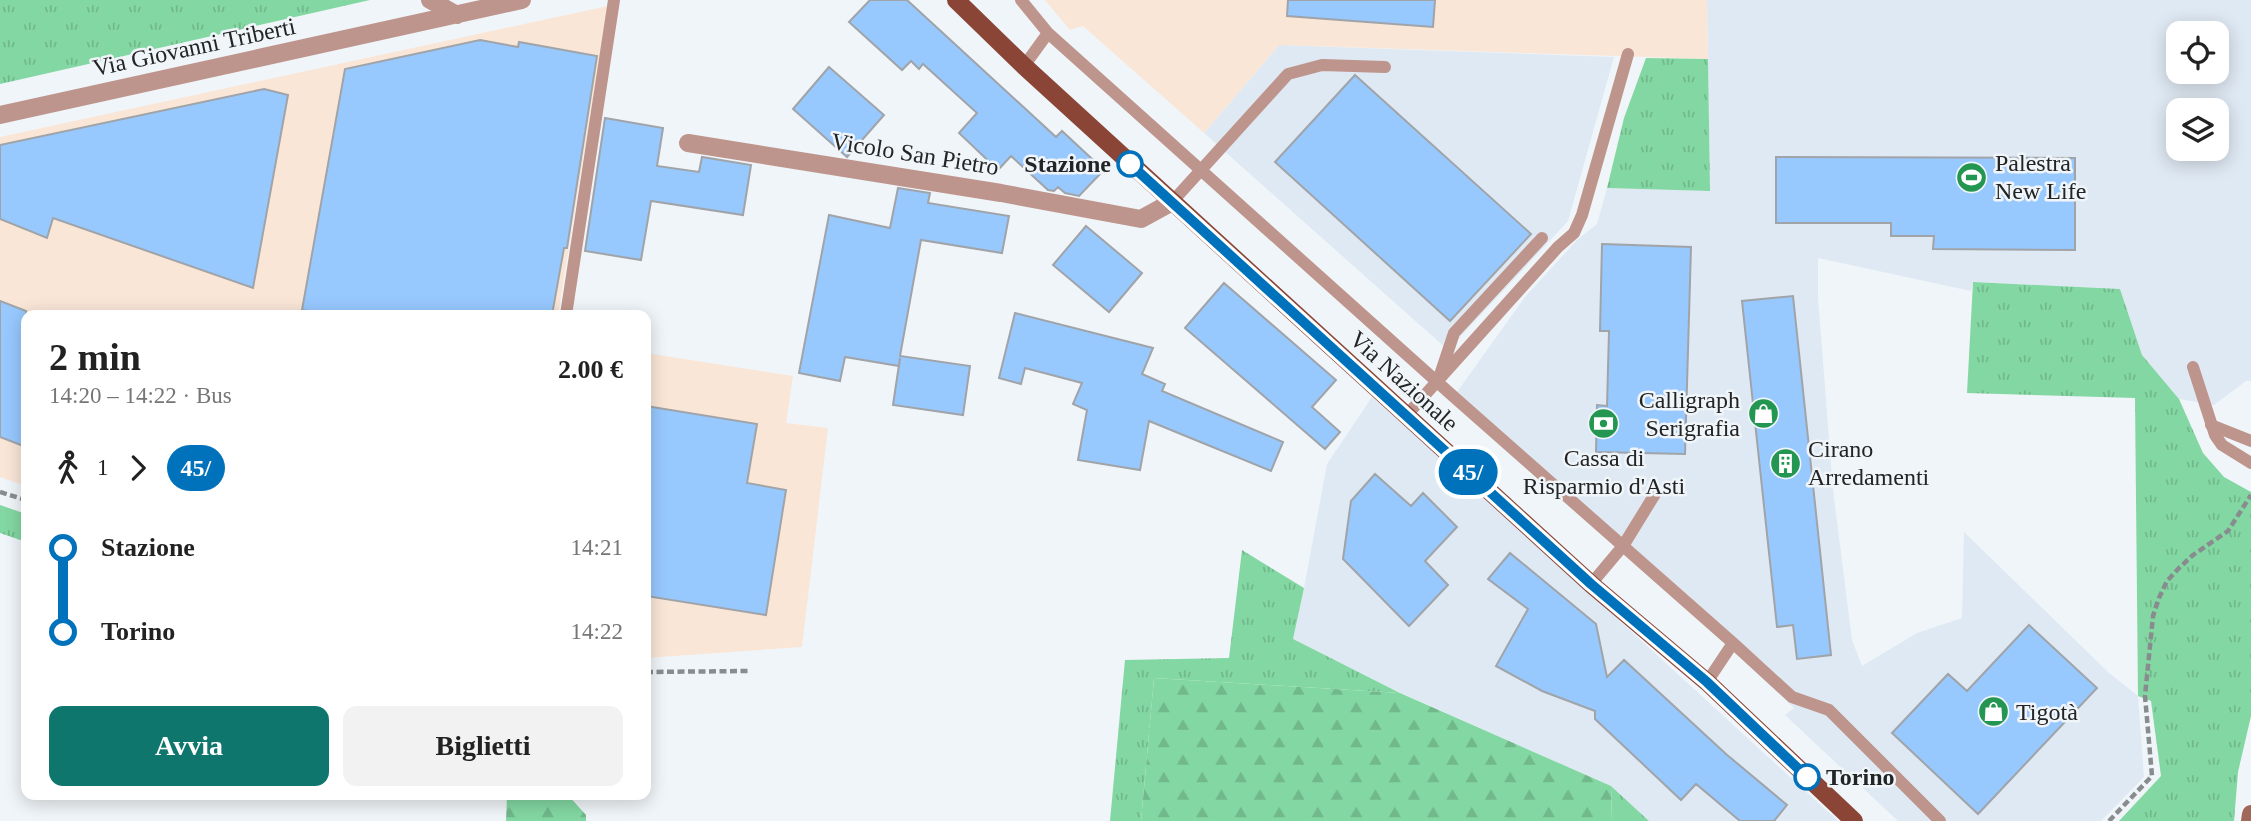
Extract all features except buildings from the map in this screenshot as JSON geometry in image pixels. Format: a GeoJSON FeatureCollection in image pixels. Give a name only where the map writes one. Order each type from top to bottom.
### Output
{"type":"FeatureCollection","features":[{"type":"Feature","properties":{"kind":"main road","name":"Via Nazionale"},"geometry":{"type":"LineString","coordinates":[[956,0],[1024,66],[1406,416],[1591,584],[1707,682],[1854,821]]}},
{"type":"Feature","properties":{"kind":"main road"},"geometry":{"type":"LineString","coordinates":[[2250,821],[2251,814]]}},
{"type":"Feature","properties":{"kind":"street"},"geometry":{"type":"LineString","coordinates":[[430,0],[466,9]]}},
{"type":"Feature","properties":{"kind":"street","name":"Via Giovanni Triberti"},"geometry":{"type":"LineString","coordinates":[[0,115],[466,9],[522,0]]}},
{"type":"Feature","properties":{"kind":"street","name":"Vicolo San Pietro"},"geometry":{"type":"LineString","coordinates":[[688,143],[1002,193],[1141,219],[1172,202]]}},
{"type":"Feature","properties":{"kind":"lane"},"geometry":{"type":"LineString","coordinates":[[567,310],[614,0]]}},
{"type":"Feature","properties":{"kind":"lane"},"geometry":{"type":"LineString","coordinates":[[1021,0],[1048,33],[1792,697],[1829,710],[1940,821]]}},
{"type":"Feature","properties":{"kind":"lane"},"geometry":{"type":"LineString","coordinates":[[1024,66],[1048,33]]}},
{"type":"Feature","properties":{"kind":"lane"},"geometry":{"type":"LineString","coordinates":[[1406,416],[1558,247],[1574,233],[1582,215],[1628,54]]}},
{"type":"Feature","properties":{"kind":"lane"},"geometry":{"type":"LineString","coordinates":[[1172,202],[1288,74],[1322,65],[1385,67]]}},
{"type":"Feature","properties":{"kind":"lane"},"geometry":{"type":"LineString","coordinates":[[1437,382],[1454,333],[1542,238]]}},
{"type":"Feature","properties":{"kind":"lane"},"geometry":{"type":"LineString","coordinates":[[2193,367],[2211,425],[2222,445],[2251,463]]}},
{"type":"Feature","properties":{"kind":"lane"},"geometry":{"type":"LineString","coordinates":[[2211,425],[2251,441]]}},
{"type":"Feature","properties":{"kind":"lane"},"geometry":{"type":"LineString","coordinates":[[1591,584],[1623,547],[1656,494]]}},
{"type":"Feature","properties":{"kind":"lane"},"geometry":{"type":"LineString","coordinates":[[1707,682],[1734,643]]}},
{"type":"Feature","properties":{"kind":"path"},"geometry":{"type":"LineString","coordinates":[[0,492],[21,498]]}},
{"type":"Feature","properties":{"kind":"path"},"geometry":{"type":"LineString","coordinates":[[2109,821],[2152,776],[2145,696],[2153,616],[2159,598],[2167,581],[2179,568],[2228,531],[2251,495]]}},
{"type":"Feature","properties":{"kind":"path"},"geometry":{"type":"LineString","coordinates":[[651,672],[748,671]]}},
{"type":"Feature","properties":{"kind":"shaded area"},"geometry":{"type":"Polygon","coordinates":[[[1045,0],[1707,0],[1708,59],[1279,45],[1204,133],[1083,26],[1070,30],[1045,0]]]}},
{"type":"Feature","properties":{"kind":"shaded area"},"geometry":{"type":"Polygon","coordinates":[[[1707,0],[2251,0],[2251,381],[2246,381],[2214,405],[2179,399],[2142,355],[2120,289],[1973,282],[1971,291],[1818,258],[1818,297],[1833,490],[1852,640],[1862,666],[1917,633],[1962,618],[1964,532],[2108,672],[2138,696],[2144,777],[2101,821],[1898,821],[1785,715],[1794,708],[1457,392],[1525,297],[1577,240],[1597,224],[1607,188],[1710,191],[1707,0]]]}},
{"type":"Feature","properties":{"kind":"shaded area"},"geometry":{"type":"Polygon","coordinates":[[[608,6],[559,310],[21,310],[21,484],[0,477],[0,137],[608,6]]]}},
{"type":"Feature","properties":{"kind":"shaded area"},"geometry":{"type":"Polygon","coordinates":[[[1279,45],[1614,57],[1568,221],[1448,350],[1204,133],[1279,45]]]}},
{"type":"Feature","properties":{"kind":"shaded area"},"geometry":{"type":"Polygon","coordinates":[[[651,354],[793,376],[786,423],[828,428],[802,647],[651,658],[651,354]]]}},
{"type":"Feature","properties":{"kind":"shaded area"},"geometry":{"type":"Polygon","coordinates":[[[1372,397],[1838,821],[1649,821],[1611,786],[1401,693],[1292,639],[1327,464],[1372,397]]]}},
{"type":"Feature","properties":{"kind":"green space"},"geometry":{"type":"Polygon","coordinates":[[[0,0],[370,0],[0,84],[0,0]]]}},
{"type":"Feature","properties":{"kind":"green space"},"geometry":{"type":"Polygon","coordinates":[[[1646,58],[1708,59],[1710,191],[1607,188],[1624,118],[1646,58]]]}},
{"type":"Feature","properties":{"kind":"green space"},"geometry":{"type":"Polygon","coordinates":[[[1973,282],[2120,289],[2142,355],[2179,399],[2203,453],[2224,477],[2251,492],[2251,716],[2238,772],[2234,821],[2119,821],[2161,776],[2151,701],[2138,696],[2135,398],[1967,393],[1973,282]]]}},
{"type":"Feature","properties":{"kind":"green space"},"geometry":{"type":"Polygon","coordinates":[[[0,505],[21,512],[21,540],[0,533],[0,505]]]}},
{"type":"Feature","properties":{"kind":"green space"},"geometry":{"type":"Polygon","coordinates":[[[1242,550],[1304,588],[1293,639],[1400,693],[1154,678],[1141,821],[1110,821],[1125,660],[1229,658],[1242,550]]]}},
{"type":"Feature","properties":{"kind":"green space"},"geometry":{"type":"Polygon","coordinates":[[[1154,678],[1400,693],[1611,786],[1612,821],[1141,821],[1154,678]]]}},
{"type":"Feature","properties":{"kind":"green space"},"geometry":{"type":"Polygon","coordinates":[[[1611,786],[1649,821],[1612,821],[1611,786]]]}},
{"type":"Feature","properties":{"kind":"green space"},"geometry":{"type":"Polygon","coordinates":[[[507,800],[572,800],[586,815],[586,821],[506,821],[507,800]]]}},
{"type":"Feature","properties":{"kind":"bus line","name":"45/"},"geometry":{"type":"LineString","coordinates":[[1130,164],[1591,584],[1707,682],[1807,777]]}},
{"type":"Feature","properties":{"kind":"place","name":"Stazione"},"geometry":{"type":"Point","coordinates":[1130,164]}},
{"type":"Feature","properties":{"kind":"place","name":"Palestra New Life"},"geometry":{"type":"Point","coordinates":[1972,177]}},
{"type":"Feature","properties":{"kind":"place","name":"Calligraph Serigrafia"},"geometry":{"type":"Point","coordinates":[1763,414]}},
{"type":"Feature","properties":{"kind":"place","name":"Cassa di Risparmio d'Asti"},"geometry":{"type":"Point","coordinates":[1604,424]}},
{"type":"Feature","properties":{"kind":"place","name":"Cirano Arredamenti"},"geometry":{"type":"Point","coordinates":[1785,463]}},
{"type":"Feature","properties":{"kind":"place","name":"Tigotà"},"geometry":{"type":"Point","coordinates":[1993,712]}},
{"type":"Feature","properties":{"kind":"place","name":"Torino"},"geometry":{"type":"Point","coordinates":[1807,777]}}]}
